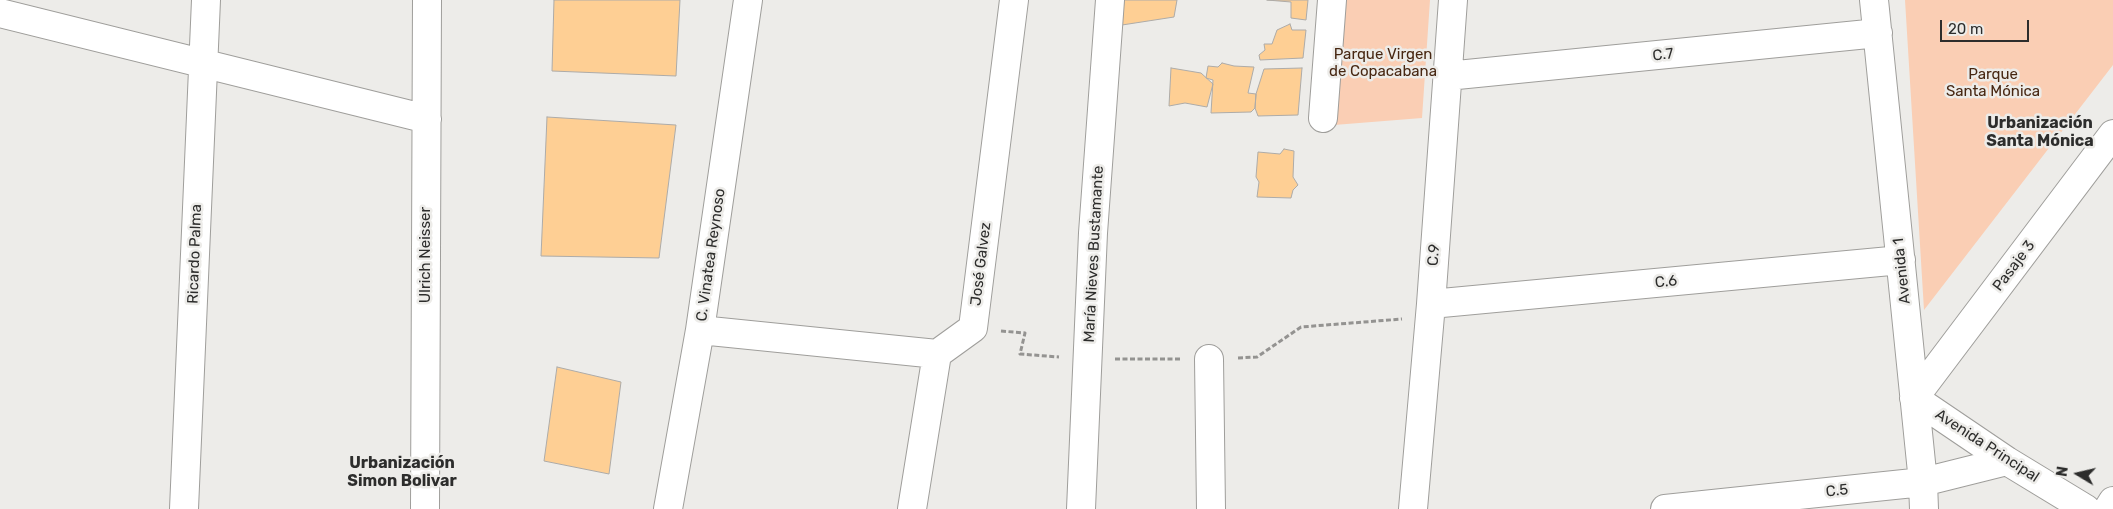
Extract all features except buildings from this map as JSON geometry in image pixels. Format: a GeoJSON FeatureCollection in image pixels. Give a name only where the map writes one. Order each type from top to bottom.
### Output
{"type":"FeatureCollection","features":[{"type":"Feature","properties":{"kind":"street","name":"Ricardo Palma"},"geometry":{"type":"LineString","coordinates":[[184,509],[206,0]]}},
{"type":"Feature","properties":{"kind":"street","name":"Ulrich Neisser"},"geometry":{"type":"LineString","coordinates":[[425,509],[427,0]]}},
{"type":"Feature","properties":{"kind":"street","name":"C. Vinatea Reynoso"},"geometry":{"type":"LineString","coordinates":[[668,509],[700,330],[748,0]]}},
{"type":"Feature","properties":{"kind":"street","name":"José Galvez"},"geometry":{"type":"LineString","coordinates":[[937,354],[973,328],[1014,0]]}},
{"type":"Feature","properties":{"kind":"street","name":"María Nieves Bustamante"},"geometry":{"type":"LineString","coordinates":[[1081,509],[1093,233],[1110,0]]}},
{"type":"Feature","properties":{"kind":"street"},"geometry":{"type":"LineString","coordinates":[[1323,118],[1332,0]]}},
{"type":"Feature","properties":{"kind":"street","name":"C.9"},"geometry":{"type":"LineString","coordinates":[[1413,509],[1453,0]]}},
{"type":"Feature","properties":{"kind":"street","name":"Avenida 1"},"geometry":{"type":"LineString","coordinates":[[1874,0],[1923,482],[1924,509]]}},
{"type":"Feature","properties":{"kind":"street"},"geometry":{"type":"LineString","coordinates":[[0,13],[427,119]]}},
{"type":"Feature","properties":{"kind":"street","name":"C.7"},"geometry":{"type":"LineString","coordinates":[[1447,76],[1878,34]]}},
{"type":"Feature","properties":{"kind":"street","name":"Pasaje 3"},"geometry":{"type":"LineString","coordinates":[[1914,398],[2113,134]]}},
{"type":"Feature","properties":{"kind":"street","name":"C.6"},"geometry":{"type":"LineString","coordinates":[[1430,311],[1901,260]]}},
{"type":"Feature","properties":{"kind":"street"},"geometry":{"type":"LineString","coordinates":[[700,330],[937,354],[912,509]]}},
{"type":"Feature","properties":{"kind":"street"},"geometry":{"type":"LineString","coordinates":[[1210,359],[1211,509]]}},
{"type":"Feature","properties":{"kind":"street","name":"Avenida Principal"},"geometry":{"type":"LineString","coordinates":[[1914,398],[2007,461],[2086,509]]}},
{"type":"Feature","properties":{"kind":"street","name":"C.5"},"geometry":{"type":"LineString","coordinates":[[1665,509],[1923,482],[2007,461]]}},
{"type":"Feature","properties":{"kind":"street"},"geometry":{"type":"LineString","coordinates":[[2108,509],[2113,501]]}},
{"type":"Feature","properties":{"kind":"path"},"geometry":{"type":"LineString","coordinates":[[973,328],[1025,333],[1020,354],[1089,359],[1210,359],[1258,357],[1301,327],[1430,311]]}},
{"type":"Feature","properties":{"kind":"green space","name":"Parque Virgen de Copacabana"},"geometry":{"type":"Polygon","coordinates":[[[1346,0],[1430,0],[1422,118],[1334,125],[1346,0]]]}},
{"type":"Feature","properties":{"kind":"green space","name":"Parque Santa Mónica"},"geometry":{"type":"Polygon","coordinates":[[[1905,0],[2113,0],[2113,65],[1924,310],[1905,0]]]}},
{"type":"Feature","properties":{"kind":"district","name":"Urbanización Santa Mónica"},"geometry":{"type":"Point","coordinates":[2040,132]}},
{"type":"Feature","properties":{"kind":"district","name":"Urbanización Simon Bolivar"},"geometry":{"type":"Point","coordinates":[402,472]}}]}
